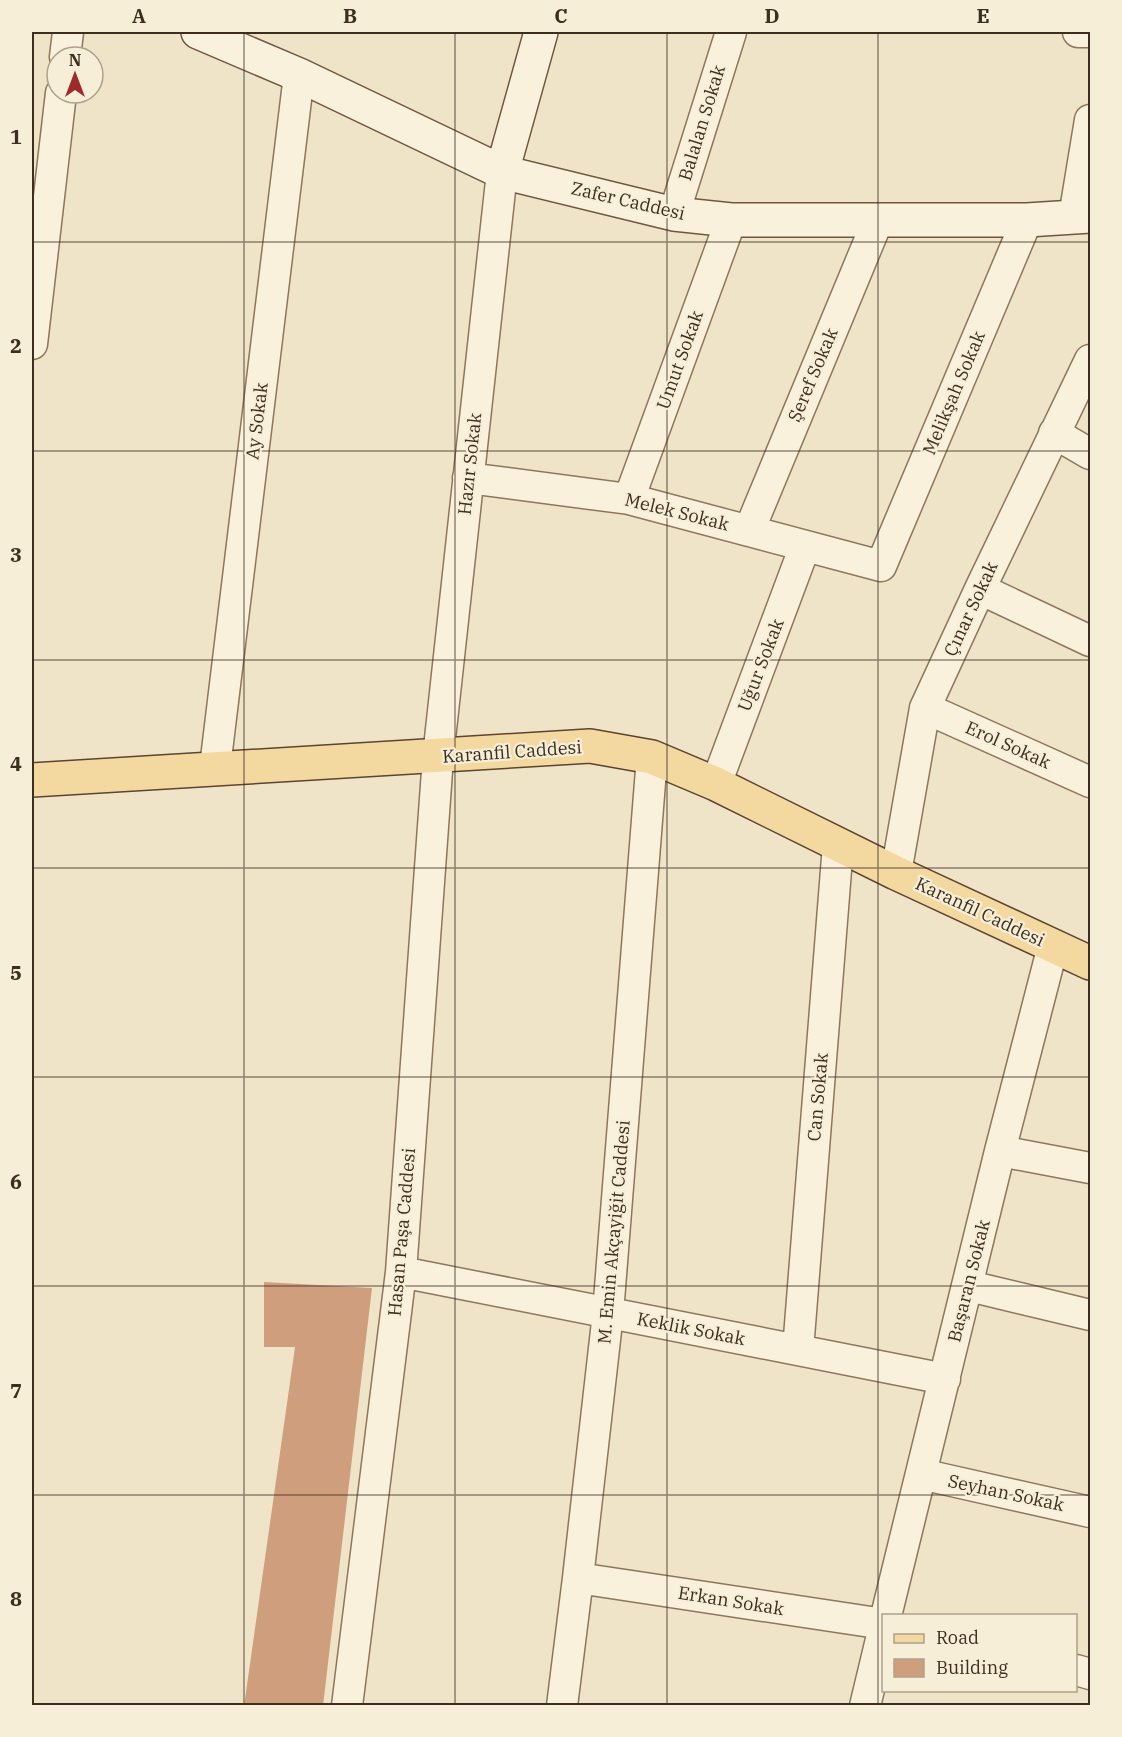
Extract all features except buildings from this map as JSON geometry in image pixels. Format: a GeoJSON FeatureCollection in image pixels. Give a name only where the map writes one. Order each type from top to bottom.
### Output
{"type":"FeatureCollection","features":[{"type":"Feature","properties":{"kind":"main road","name":"Zafer Caddesi"},"geometry":{"type":"LineString","coordinates":[[198,32],[299,75],[502,172],[674,214],[731,220],[1027,220],[1082,216]]}},
{"type":"Feature","properties":{"kind":"main road"},"geometry":{"type":"LineString","coordinates":[[502,172],[541,32]]}},
{"type":"Feature","properties":{"kind":"main road","name":"Karanfil Caddesi"},"geometry":{"type":"LineString","coordinates":[[32,780],[215,767],[438,757],[590,746],[652,758],[716,784],[896,873],[1090,963]]}},
{"type":"Feature","properties":{"kind":"street","name":"Balalan Sokak"},"geometry":{"type":"LineString","coordinates":[[674,214],[731,32]]}},
{"type":"Feature","properties":{"kind":"street"},"geometry":{"type":"LineString","coordinates":[[1078,32],[1090,32]]}},
{"type":"Feature","properties":{"kind":"street","name":"Ay Sokak"},"geometry":{"type":"LineString","coordinates":[[215,767],[299,75]]}},
{"type":"Feature","properties":{"kind":"street"},"geometry":{"type":"LineString","coordinates":[[32,344],[60,105]]}},
{"type":"Feature","properties":{"kind":"street"},"geometry":{"type":"LineString","coordinates":[[1082,216],[1090,120]]}},
{"type":"Feature","properties":{"kind":"street","name":"Hazır Sokak"},"geometry":{"type":"LineString","coordinates":[[438,757],[502,172]]}},
{"type":"Feature","properties":{"kind":"street","name":"Umut Sokak"},"geometry":{"type":"LineString","coordinates":[[629,499],[731,220]]}},
{"type":"Feature","properties":{"kind":"street","name":"Şeref Sokak"},"geometry":{"type":"LineString","coordinates":[[749,531],[878,220]]}},
{"type":"Feature","properties":{"kind":"street","name":"Melikşah Sokak"},"geometry":{"type":"LineString","coordinates":[[881,566],[1027,220]]}},
{"type":"Feature","properties":{"kind":"street","name":"Çınar Sokak"},"geometry":{"type":"LineString","coordinates":[[896,873],[925,708],[1090,360]]}},
{"type":"Feature","properties":{"kind":"street"},"geometry":{"type":"LineString","coordinates":[[1054,433],[1090,454]]}},
{"type":"Feature","properties":{"kind":"street","name":"Melek Sokak"},"geometry":{"type":"LineString","coordinates":[[468,478],[629,499],[881,566]]}},
{"type":"Feature","properties":{"kind":"street","name":"Uğur Sokak"},"geometry":{"type":"LineString","coordinates":[[716,784],[806,546]]}},
{"type":"Feature","properties":{"kind":"street"},"geometry":{"type":"LineString","coordinates":[[980,589],[1090,641]]}},
{"type":"Feature","properties":{"kind":"street","name":"Erol Sokak"},"geometry":{"type":"LineString","coordinates":[[925,708],[1090,782]]}},
{"type":"Feature","properties":{"kind":"street","name":"Hasan Paşa Caddesi"},"geometry":{"type":"LineString","coordinates":[[347,1706],[401,1272],[438,757]]}},
{"type":"Feature","properties":{"kind":"street","name":"M. Emin Akçayiğit Caddesi"},"geometry":{"type":"LineString","coordinates":[[562,1706],[608,1313],[652,758]]}},
{"type":"Feature","properties":{"kind":"street","name":"Can Sokak"},"geometry":{"type":"LineString","coordinates":[[798,1350],[838,845]]}},
{"type":"Feature","properties":{"kind":"street","name":"Başaran Sokak"},"geometry":{"type":"LineString","coordinates":[[886,1614],[969,1286],[1000,1151],[1053,946]]}},
{"type":"Feature","properties":{"kind":"street"},"geometry":{"type":"LineString","coordinates":[[1000,1151],[1090,1168]]}},
{"type":"Feature","properties":{"kind":"street","name":"Keklik Sokak"},"geometry":{"type":"LineString","coordinates":[[401,1272],[945,1379]]}},
{"type":"Feature","properties":{"kind":"street"},"geometry":{"type":"LineString","coordinates":[[969,1286],[1090,1315]]}},
{"type":"Feature","properties":{"kind":"street","name":"Seyhan Sokak"},"geometry":{"type":"LineString","coordinates":[[921,1474],[1090,1512]]}},
{"type":"Feature","properties":{"kind":"street","name":"Erkan Sokak"},"geometry":{"type":"LineString","coordinates":[[578,1578],[882,1625]]}},
{"type":"Feature","properties":{"kind":"street"},"geometry":{"type":"LineString","coordinates":[[865,1706],[882,1634]]}}]}
